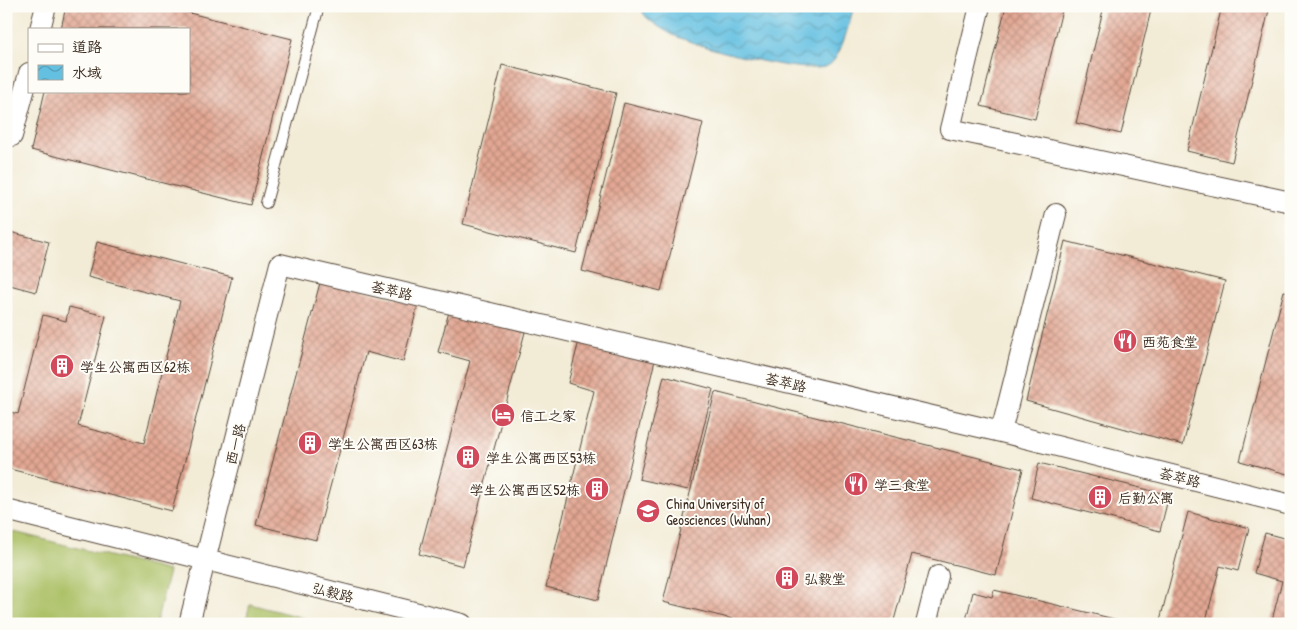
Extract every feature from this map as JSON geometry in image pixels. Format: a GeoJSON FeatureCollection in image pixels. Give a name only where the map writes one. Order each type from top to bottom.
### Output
{"type":"FeatureCollection","features":[{"type":"Feature","properties":{"kind":"street"},"geometry":{"type":"LineString","coordinates":[[40,28],[46,6]]}},
{"type":"Feature","properties":{"kind":"street"},"geometry":{"type":"LineString","coordinates":[[980,6],[950,130],[1291,202]]}},
{"type":"Feature","properties":{"kind":"street"},"geometry":{"type":"LineString","coordinates":[[12,136],[28,77]]}},
{"type":"Feature","properties":{"kind":"street"},"geometry":{"type":"LineString","coordinates":[[1001,432],[1056,214]]}},
{"type":"Feature","properties":{"kind":"street","name":"荟萃路"},"geometry":{"type":"LineString","coordinates":[[280,264],[1001,432],[1291,505]]}},
{"type":"Feature","properties":{"kind":"street","name":"西一路"},"geometry":{"type":"LineString","coordinates":[[189,624],[280,264]]}},
{"type":"Feature","properties":{"kind":"street","name":"弘毅路"},"geometry":{"type":"LineString","coordinates":[[6,510],[462,624]]}},
{"type":"Feature","properties":{"kind":"street"},"geometry":{"type":"LineString","coordinates":[[926,624],[938,576]]}},
{"type":"Feature","properties":{"kind":"lane"},"geometry":{"type":"LineString","coordinates":[[266,203],[319,6]]}},
{"type":"Feature","properties":{"kind":"green space"},"geometry":{"type":"Polygon","coordinates":[[[6,530],[169,571],[156,624],[6,624],[6,530]]]}},
{"type":"Feature","properties":{"kind":"green space"},"geometry":{"type":"Polygon","coordinates":[[[250,604],[326,624],[245,624],[250,604]]]}},
{"type":"Feature","properties":{"kind":"water"},"geometry":{"type":"Polygon","coordinates":[[[642,6],[854,6],[837,55],[829,65],[818,68],[777,64],[703,46],[671,34],[652,22],[644,14],[642,6]]]}},
{"type":"Feature","properties":{"kind":"building"},"geometry":{"type":"Polygon","coordinates":[[[66,6],[162,6],[292,39],[251,205],[31,150],[45,92],[190,92],[190,28],[61,28],[66,6]]]}},
{"type":"Feature","properties":{"kind":"building"},"geometry":{"type":"Polygon","coordinates":[[[1006,6],[1063,6],[1035,119],[981,106],[1006,6]]]}},
{"type":"Feature","properties":{"kind":"building"},"geometry":{"type":"Polygon","coordinates":[[[1104,6],[1152,6],[1121,134],[1076,123],[1104,6]]]}},
{"type":"Feature","properties":{"kind":"building"},"geometry":{"type":"Polygon","coordinates":[[[1222,6],[1270,6],[1232,162],[1187,151],[1222,6]]]}},
{"type":"Feature","properties":{"kind":"building"},"geometry":{"type":"Polygon","coordinates":[[[502,65],[616,93],[576,253],[463,224],[502,65]]]}},
{"type":"Feature","properties":{"kind":"building"},"geometry":{"type":"Polygon","coordinates":[[[624,103],[703,123],[661,291],[582,271],[624,103]]]}},
{"type":"Feature","properties":{"kind":"building"},"geometry":{"type":"Polygon","coordinates":[[[6,231],[49,242],[36,292],[6,284],[6,231]]]}},
{"type":"Feature","properties":{"kind":"building","name":"西苑食堂"},"geometry":{"type":"Polygon","coordinates":[[[1065,241],[1225,281],[1183,445],[1026,401],[1065,241]]]}},
{"type":"Feature","properties":{"kind":"building","name":"学生公寓西区62栋"},"geometry":{"type":"Polygon","coordinates":[[[97,242],[232,277],[172,511],[6,468],[6,411],[18,414],[43,315],[66,321],[69,307],[106,316],[78,426],[144,443],[180,301],[88,277],[97,242]]]}},
{"type":"Feature","properties":{"kind":"building","name":"学生公寓西区63栋"},"geometry":{"type":"Polygon","coordinates":[[[321,279],[418,305],[403,362],[366,352],[316,540],[256,525],[321,279]]]}},
{"type":"Feature","properties":{"kind":"building"},"geometry":{"type":"Polygon","coordinates":[[[1284,291],[1291,292],[1291,475],[1240,461],[1284,291]]]}},
{"type":"Feature","properties":{"kind":"building","name":"学生公寓西区53栋"},"geometry":{"type":"Polygon","coordinates":[[[449,312],[525,332],[463,566],[419,554],[470,361],[438,352],[449,312]]]}},
{"type":"Feature","properties":{"kind":"building","name":"学生公寓西区52栋"},"geometry":{"type":"Polygon","coordinates":[[[579,341],[655,360],[598,600],[546,587],[594,391],[568,383],[579,341]]]}},
{"type":"Feature","properties":{"kind":"building"},"geometry":{"type":"Polygon","coordinates":[[[664,376],[713,389],[688,490],[639,479],[664,376]]]}},
{"type":"Feature","properties":{"kind":"building","name":"学三食堂"},"geometry":{"type":"Polygon","coordinates":[[[715,392],[1023,469],[996,575],[912,554],[893,624],[753,624],[663,602],[715,392]]]}},
{"type":"Feature","properties":{"kind":"building","name":"后勤公寓"},"geometry":{"type":"Polygon","coordinates":[[[1039,463],[1169,495],[1160,531],[1031,498],[1039,463]]]}},
{"type":"Feature","properties":{"kind":"building"},"geometry":{"type":"Polygon","coordinates":[[[1188,512],[1249,528],[1238,571],[1220,566],[1205,624],[1159,624],[1188,512]]]}},
{"type":"Feature","properties":{"kind":"building"},"geometry":{"type":"Polygon","coordinates":[[[1265,533],[1291,540],[1291,624],[1271,624],[1282,581],[1254,573],[1265,533]]]}},
{"type":"Feature","properties":{"kind":"building"},"geometry":{"type":"Polygon","coordinates":[[[994,590],[1131,624],[965,624],[973,592],[992,597],[994,590]]]}},
{"type":"Feature","properties":{"kind":"place","name":"西苑食堂"},"geometry":{"type":"Point","coordinates":[1125,341]}},
{"type":"Feature","properties":{"kind":"place","name":"学生公寓西区62栋"},"geometry":{"type":"Point","coordinates":[62,366]}},
{"type":"Feature","properties":{"kind":"place","name":"信工之家"},"geometry":{"type":"Point","coordinates":[503,415]}},
{"type":"Feature","properties":{"kind":"place","name":"学生公寓西区63栋"},"geometry":{"type":"Point","coordinates":[310,443]}},
{"type":"Feature","properties":{"kind":"place","name":"学生公寓西区53栋"},"geometry":{"type":"Point","coordinates":[468,457]}},
{"type":"Feature","properties":{"kind":"place","name":"学三食堂"},"geometry":{"type":"Point","coordinates":[856,484]}},
{"type":"Feature","properties":{"kind":"place","name":"学生公寓西区52栋"},"geometry":{"type":"Point","coordinates":[597,489]}},
{"type":"Feature","properties":{"kind":"place","name":"后勤公寓"},"geometry":{"type":"Point","coordinates":[1100,497]}},
{"type":"Feature","properties":{"kind":"place","name":"China University of Geosciences (Wuhan)"},"geometry":{"type":"Point","coordinates":[648,511]}},
{"type":"Feature","properties":{"kind":"place","name":"弘毅堂"},"geometry":{"type":"Point","coordinates":[787,578]}}]}
